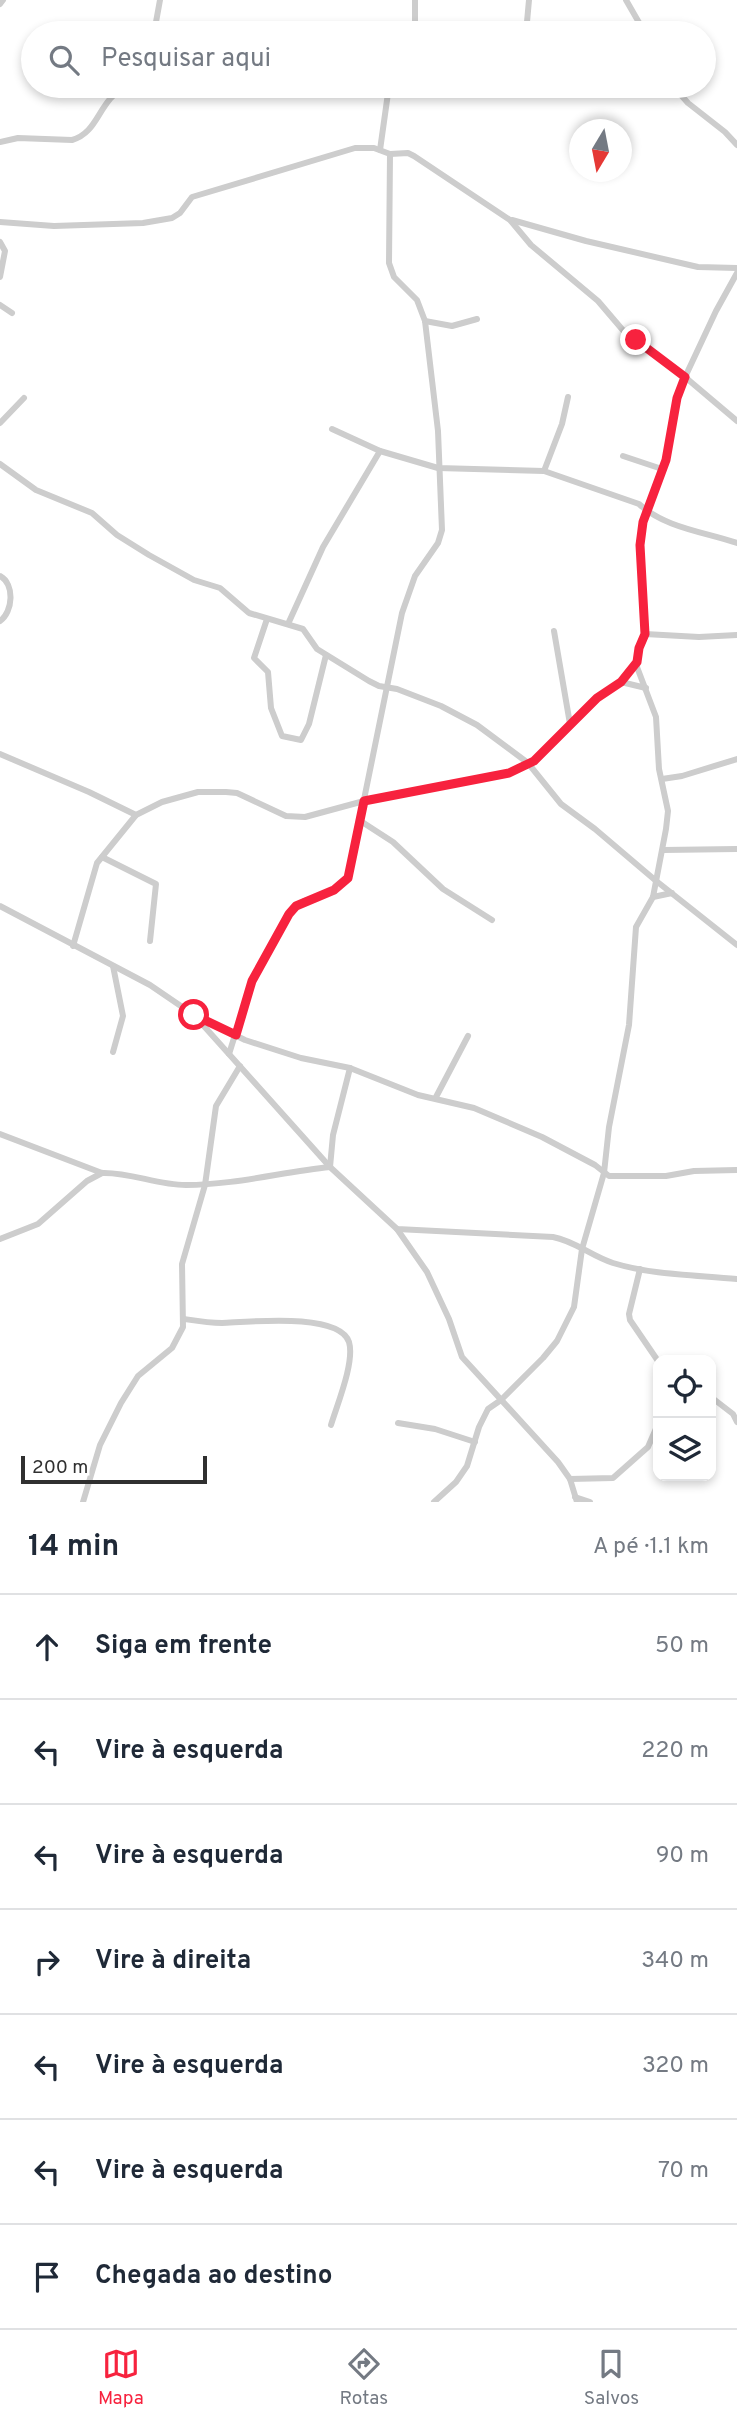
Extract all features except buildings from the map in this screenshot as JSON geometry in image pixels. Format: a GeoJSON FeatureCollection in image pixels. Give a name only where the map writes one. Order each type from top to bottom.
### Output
{"type":"FeatureCollection","features":[{"type":"Feature","properties":{"kind":"street"},"geometry":{"type":"LineString","coordinates":[[0,5],[4,0]]}},
{"type":"Feature","properties":{"kind":"street"},"geometry":{"type":"LineString","coordinates":[[156,21],[160,0]]}},
{"type":"Feature","properties":{"kind":"street"},"geometry":{"type":"LineString","coordinates":[[415,0],[415,21]]}},
{"type":"Feature","properties":{"kind":"street"},"geometry":{"type":"LineString","coordinates":[[527,21],[529,0]]}},
{"type":"Feature","properties":{"kind":"street"},"geometry":{"type":"LineString","coordinates":[[626,0],[638,21]]}},
{"type":"Feature","properties":{"kind":"street"},"geometry":{"type":"LineString","coordinates":[[0,142],[18,138],[80,138],[92,127],[112,98]]}},
{"type":"Feature","properties":{"kind":"street"},"geometry":{"type":"LineString","coordinates":[[380,150],[387,98]]}},
{"type":"Feature","properties":{"kind":"street"},"geometry":{"type":"LineString","coordinates":[[684,98],[737,145]]}},
{"type":"Feature","properties":{"kind":"street"},"geometry":{"type":"LineString","coordinates":[[0,222],[54,226],[110,225],[172,218],[180,213],[192,197],[323,156],[355,148],[380,150],[390,154],[408,153],[510,220],[531,245],[598,301],[627,335],[685,377],[737,421]]}},
{"type":"Feature","properties":{"kind":"street"},"geometry":{"type":"LineString","coordinates":[[229,1054],[252,981],[289,914],[296,906],[334,890],[348,878],[402,613],[415,576],[441,537],[439,440],[425,320],[417,300],[391,271],[388,250],[392,180],[390,154]]}},
{"type":"Feature","properties":{"kind":"street"},"geometry":{"type":"LineString","coordinates":[[434,1502],[462,1474],[488,1409],[501,1400],[543,1358],[563,1330],[574,1307],[583,1249],[604,1173],[609,1127],[629,1025],[636,927],[653,897],[668,811],[656,717],[637,662],[645,634],[640,545],[646,511],[666,460],[677,398],[737,270],[698,267],[510,220]]}},
{"type":"Feature","properties":{"kind":"street"},"geometry":{"type":"LineString","coordinates":[[0,242],[5,251],[0,277]]}},
{"type":"Feature","properties":{"kind":"street"},"geometry":{"type":"LineString","coordinates":[[0,304],[12,313]]}},
{"type":"Feature","properties":{"kind":"street"},"geometry":{"type":"LineString","coordinates":[[425,320],[447,326],[477,319]]}},
{"type":"Feature","properties":{"kind":"street"},"geometry":{"type":"LineString","coordinates":[[544,471],[562,424],[568,397]]}},
{"type":"Feature","properties":{"kind":"street"},"geometry":{"type":"LineString","coordinates":[[0,423],[24,398]]}},
{"type":"Feature","properties":{"kind":"street"},"geometry":{"type":"LineString","coordinates":[[332,429],[380,451],[438,468],[544,471],[639,504],[646,511],[701,534],[737,543]]}},
{"type":"Feature","properties":{"kind":"street"},"geometry":{"type":"LineString","coordinates":[[288,624],[332,530],[380,451]]}},
{"type":"Feature","properties":{"kind":"street"},"geometry":{"type":"LineString","coordinates":[[623,456],[662,469]]}},
{"type":"Feature","properties":{"kind":"street"},"geometry":{"type":"LineString","coordinates":[[0,464],[36,490],[92,513],[117,535],[149,555],[194,580],[220,588],[241,609],[303,629],[317,649],[369,681],[458,714],[477,725],[528,763],[561,804],[737,945]]}},
{"type":"Feature","properties":{"kind":"street"},"geometry":{"type":"LineString","coordinates":[[0,576],[9,587],[10,604],[0,621]]}},
{"type":"Feature","properties":{"kind":"street"},"geometry":{"type":"LineString","coordinates":[[267,618],[254,658],[268,672],[272,713],[282,736],[301,740],[308,729],[326,655]]}},
{"type":"Feature","properties":{"kind":"street"},"geometry":{"type":"LineString","coordinates":[[554,631],[570,724]]}},
{"type":"Feature","properties":{"kind":"street"},"geometry":{"type":"LineString","coordinates":[[645,634],[718,637],[737,635]]}},
{"type":"Feature","properties":{"kind":"street"},"geometry":{"type":"LineString","coordinates":[[73,946],[94,870],[136,815],[169,799],[211,791],[237,793],[273,811],[295,817],[509,773],[534,761],[597,698],[621,682],[637,662]]}},
{"type":"Feature","properties":{"kind":"street"},"geometry":{"type":"LineString","coordinates":[[621,682],[646,688]]}},
{"type":"Feature","properties":{"kind":"street"},"geometry":{"type":"LineString","coordinates":[[0,754],[136,815]]}},
{"type":"Feature","properties":{"kind":"street"},"geometry":{"type":"LineString","coordinates":[[662,779],[682,776],[737,759]]}},
{"type":"Feature","properties":{"kind":"street"},"geometry":{"type":"LineString","coordinates":[[359,820],[393,842],[443,889],[492,920]]}},
{"type":"Feature","properties":{"kind":"street"},"geometry":{"type":"LineString","coordinates":[[663,850],[737,849]]}},
{"type":"Feature","properties":{"kind":"street"},"geometry":{"type":"LineString","coordinates":[[102,857],[156,884],[150,941]]}},
{"type":"Feature","properties":{"kind":"street"},"geometry":{"type":"LineString","coordinates":[[653,897],[672,893]]}},
{"type":"Feature","properties":{"kind":"street"},"geometry":{"type":"LineString","coordinates":[[0,906],[150,985],[194,1015],[236,1035],[301,1058],[350,1068],[418,1095],[436,1097],[474,1108],[542,1137],[610,1176],[737,1170]]}},
{"type":"Feature","properties":{"kind":"street"},"geometry":{"type":"LineString","coordinates":[[113,967],[123,1016],[113,1052]]}},
{"type":"Feature","properties":{"kind":"street"},"geometry":{"type":"LineString","coordinates":[[194,1015],[269,1102],[330,1167],[397,1229],[427,1272],[449,1319],[462,1357],[558,1462],[570,1479],[576,1499],[590,1502]]}},
{"type":"Feature","properties":{"kind":"street"},"geometry":{"type":"LineString","coordinates":[[436,1097],[468,1036]]}},
{"type":"Feature","properties":{"kind":"street"},"geometry":{"type":"LineString","coordinates":[[83,1502],[100,1445],[121,1403],[138,1377],[172,1348],[184,1319],[182,1264],[205,1185],[216,1106],[240,1066]]}},
{"type":"Feature","properties":{"kind":"street"},"geometry":{"type":"LineString","coordinates":[[330,1167],[332,1135],[350,1068]]}},
{"type":"Feature","properties":{"kind":"street"},"geometry":{"type":"LineString","coordinates":[[0,1134],[102,1173]]}},
{"type":"Feature","properties":{"kind":"street"},"geometry":{"type":"LineString","coordinates":[[0,1239],[38,1224],[87,1181],[102,1173],[116,1172],[165,1184],[205,1185],[330,1167]]}},
{"type":"Feature","properties":{"kind":"street"},"geometry":{"type":"LineString","coordinates":[[397,1229],[568,1239],[613,1263],[640,1269],[737,1279]]}},
{"type":"Feature","properties":{"kind":"street"},"geometry":{"type":"LineString","coordinates":[[640,1269],[629,1314],[630,1320],[654,1355]]}},
{"type":"Feature","properties":{"kind":"street"},"geometry":{"type":"LineString","coordinates":[[184,1319],[219,1323],[291,1322],[332,1326],[344,1333],[349,1343],[350,1358],[331,1425]]}},
{"type":"Feature","properties":{"kind":"street"},"geometry":{"type":"LineString","coordinates":[[716,1400],[735,1413],[737,1422]]}},
{"type":"Feature","properties":{"kind":"street"},"geometry":{"type":"LineString","coordinates":[[398,1423],[435,1429],[475,1442]]}},
{"type":"Feature","properties":{"kind":"street"},"geometry":{"type":"LineString","coordinates":[[570,1479],[613,1478],[648,1447],[653,1436]]}},
{"type":"Feature","properties":{"kind":"route"},"geometry":{"type":"LineString","coordinates":[[194,1015],[236,1035],[252,981],[289,914],[304,901],[334,890],[348,878],[364,801],[509,773],[534,761],[597,698],[621,682],[637,662],[645,634],[640,545],[643,522],[666,460],[677,398],[685,377],[636,340]]}}]}
